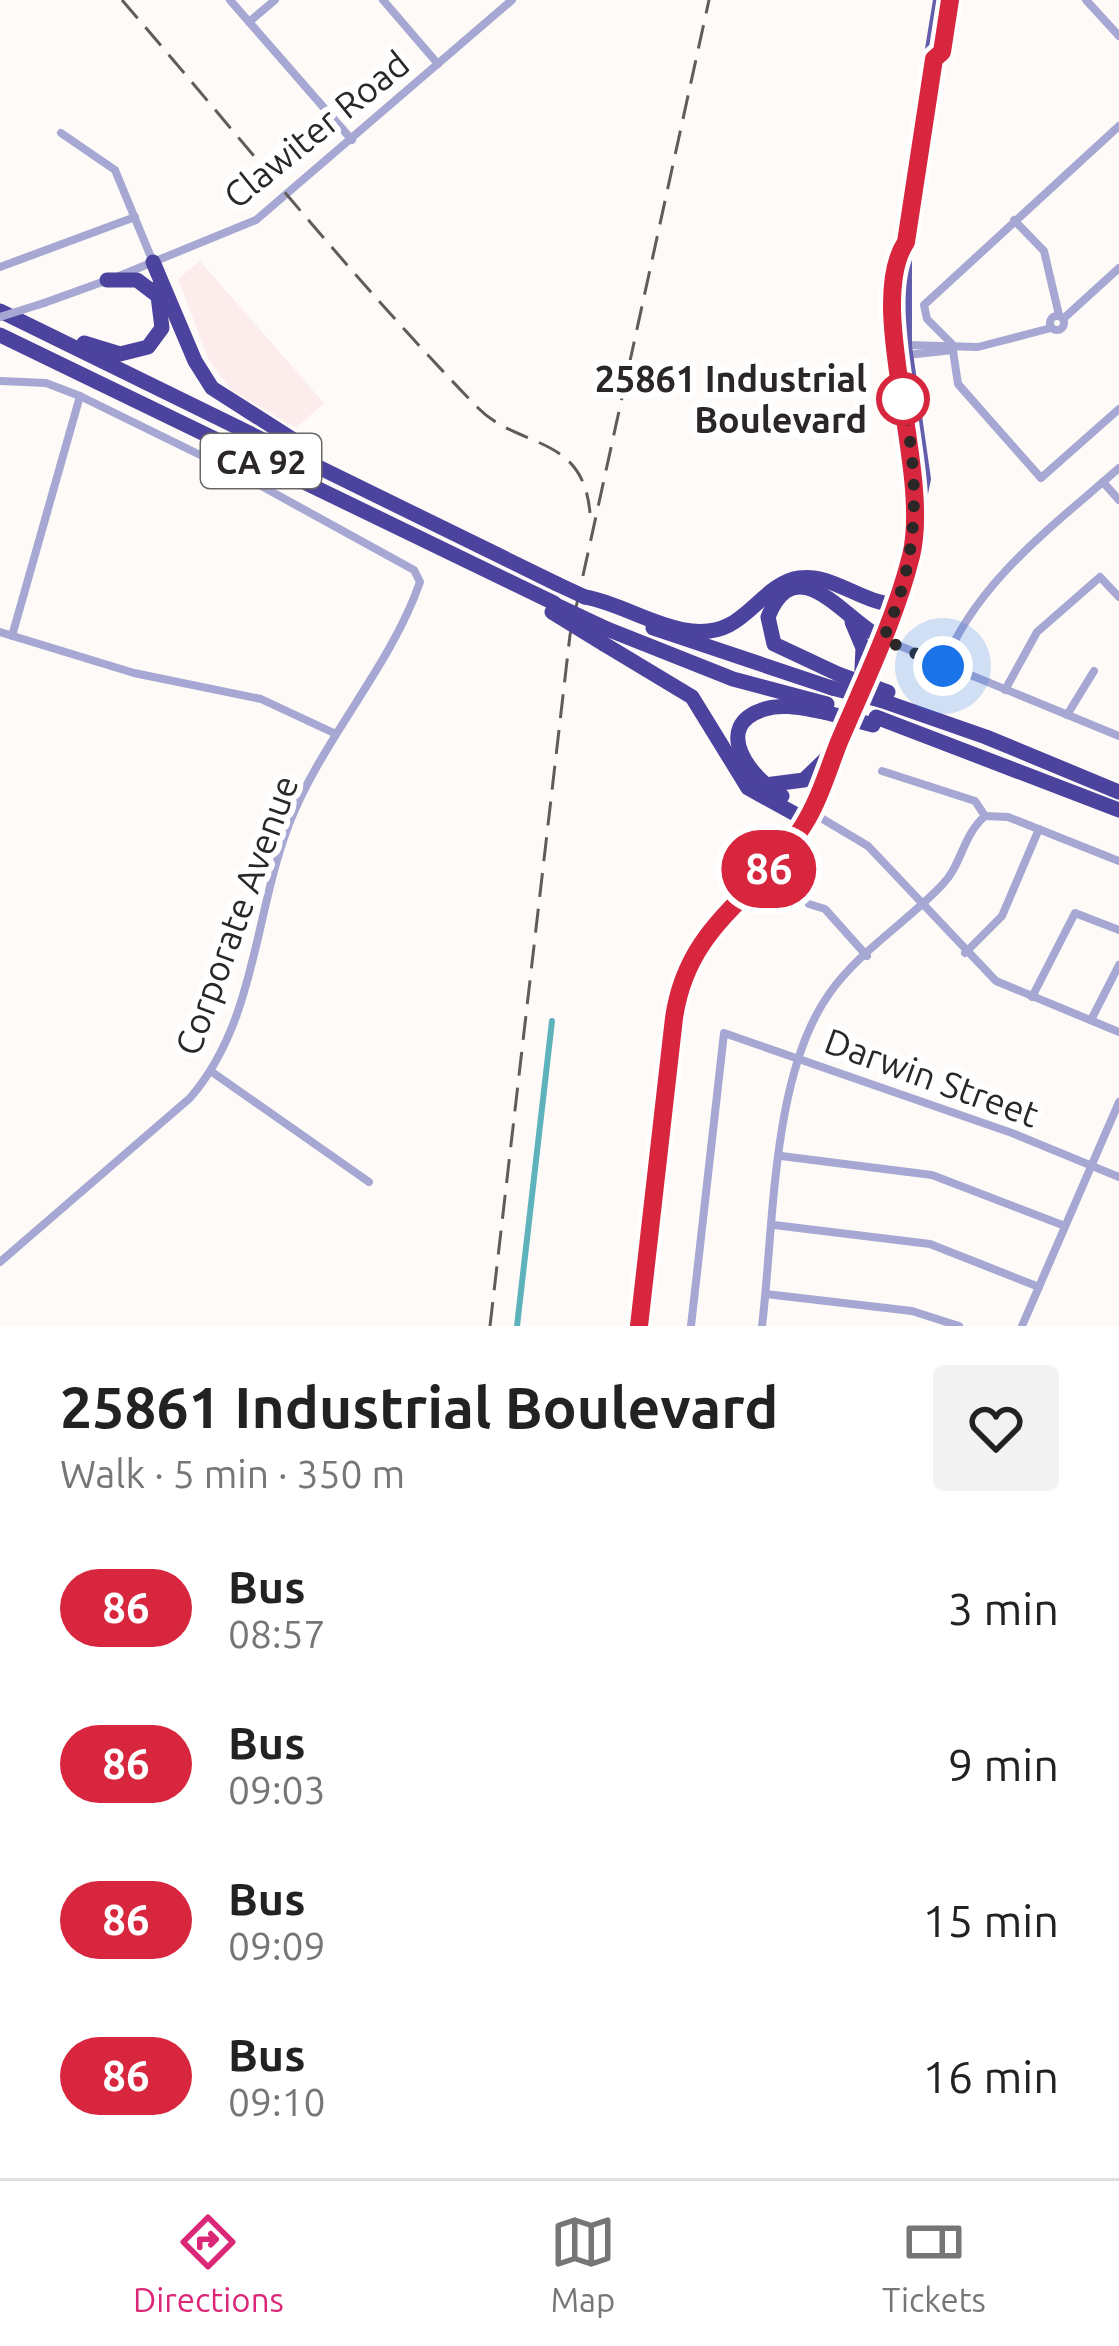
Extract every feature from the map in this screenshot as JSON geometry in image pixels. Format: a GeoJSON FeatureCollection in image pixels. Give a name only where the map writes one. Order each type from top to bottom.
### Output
{"type":"FeatureCollection","features":[{"type":"Feature","properties":{"kind":"highway"},"geometry":{"type":"LineString","coordinates":[[21,321],[131,353],[158,338],[161,300],[153,262]]}},
{"type":"Feature","properties":{"kind":"highway"},"geometry":{"type":"LineString","coordinates":[[153,262],[194,361],[212,388],[406,508]]}},
{"type":"Feature","properties":{"kind":"highway"},"geometry":{"type":"LineString","coordinates":[[107,280],[137,280],[161,300]]}},
{"type":"Feature","properties":{"kind":"highway","name":"CA 92"},"geometry":{"type":"LineString","coordinates":[[0,314],[689,644],[879,708],[958,746],[1119,810]]}},
{"type":"Feature","properties":{"kind":"highway","name":"CA 92"},"geometry":{"type":"LineString","coordinates":[[0,335],[522,588],[605,636],[733,680],[830,695]]}},
{"type":"Feature","properties":{"kind":"highway"},"geometry":{"type":"LineString","coordinates":[[611,605],[704,632],[733,624],[795,578],[832,585],[882,604],[897,604]]}},
{"type":"Feature","properties":{"kind":"highway"},"geometry":{"type":"LineString","coordinates":[[832,585],[883,639]]}},
{"type":"Feature","properties":{"kind":"highway"},"geometry":{"type":"LineString","coordinates":[[883,639],[819,590],[796,588],[773,605],[767,627],[782,652],[830,695],[928,715],[1119,792]]}},
{"type":"Feature","properties":{"kind":"highway"},"geometry":{"type":"LineString","coordinates":[[843,610],[861,638],[861,689]]}},
{"type":"Feature","properties":{"kind":"highway"},"geometry":{"type":"LineString","coordinates":[[605,636],[692,697],[748,788],[809,816]]}},
{"type":"Feature","properties":{"kind":"highway"},"geometry":{"type":"LineString","coordinates":[[809,816],[746,770],[740,750],[752,716],[830,695]]}},
{"type":"Feature","properties":{"kind":"highway"},"geometry":{"type":"LineString","coordinates":[[762,785],[804,780],[836,749]]}},
{"type":"Feature","properties":{"kind":"main road"},"geometry":{"type":"LineString","coordinates":[[934,59],[942,52],[944,0]]}},
{"type":"Feature","properties":{"kind":"main road"},"geometry":{"type":"LineString","coordinates":[[639,1326],[674,1018],[684,974],[718,917],[773,866],[809,816],[897,604],[913,546],[918,494],[925,479],[902,350],[906,242],[944,0]]}},
{"type":"Feature","properties":{"kind":"street"},"geometry":{"type":"LineString","coordinates":[[230,0],[352,140]]}},
{"type":"Feature","properties":{"kind":"street"},"geometry":{"type":"LineString","coordinates":[[249,22],[275,0]]}},
{"type":"Feature","properties":{"kind":"street"},"geometry":{"type":"LineString","coordinates":[[382,0],[438,64]]}},
{"type":"Feature","properties":{"kind":"street","name":"Clawiter Road"},"geometry":{"type":"LineString","coordinates":[[0,314],[107,280],[256,220],[512,0]]}},
{"type":"Feature","properties":{"kind":"street"},"geometry":{"type":"LineString","coordinates":[[1086,0],[1119,36]]}},
{"type":"Feature","properties":{"kind":"street"},"geometry":{"type":"LineString","coordinates":[[1119,126],[928,298],[924,311],[953,347],[958,384],[1041,478],[1119,409]]}},
{"type":"Feature","properties":{"kind":"street"},"geometry":{"type":"LineString","coordinates":[[62,133],[115,170],[153,262]]}},
{"type":"Feature","properties":{"kind":"street"},"geometry":{"type":"LineString","coordinates":[[0,267],[135,217]]}},
{"type":"Feature","properties":{"kind":"street"},"geometry":{"type":"LineString","coordinates":[[1014,220],[1044,251],[1061,317]]}},
{"type":"Feature","properties":{"kind":"street"},"geometry":{"type":"LineString","coordinates":[[902,350],[978,347],[1052,328],[1051,319],[1061,317],[1119,268]]}},
{"type":"Feature","properties":{"kind":"street"},"geometry":{"type":"LineString","coordinates":[[930,346],[936,328]]}},
{"type":"Feature","properties":{"kind":"street"},"geometry":{"type":"LineString","coordinates":[[0,381],[46,383],[80,396],[12,636]]}},
{"type":"Feature","properties":{"kind":"street","name":"Corporate Avenue"},"geometry":{"type":"LineString","coordinates":[[0,1262],[190,1098],[212,1072],[235,1022],[292,818],[420,578],[414,569],[243,476],[80,396]]}},
{"type":"Feature","properties":{"kind":"street"},"geometry":{"type":"LineString","coordinates":[[943,666],[962,625],[990,584],[1119,468]]}},
{"type":"Feature","properties":{"kind":"street"},"geometry":{"type":"LineString","coordinates":[[1103,482],[1119,500]]}},
{"type":"Feature","properties":{"kind":"street"},"geometry":{"type":"LineString","coordinates":[[1005,690],[1037,632],[1100,577],[1119,597]]}},
{"type":"Feature","properties":{"kind":"street"},"geometry":{"type":"LineString","coordinates":[[0,632],[134,673],[261,699],[336,734]]}},
{"type":"Feature","properties":{"kind":"street"},"geometry":{"type":"LineString","coordinates":[[883,639],[1119,736]]}},
{"type":"Feature","properties":{"kind":"street"},"geometry":{"type":"LineString","coordinates":[[1066,715],[1094,671]]}},
{"type":"Feature","properties":{"kind":"street"},"geometry":{"type":"LineString","coordinates":[[882,771],[975,801],[986,816]]}},
{"type":"Feature","properties":{"kind":"street"},"geometry":{"type":"LineString","coordinates":[[809,816],[858,837],[996,981],[1119,1032]]}},
{"type":"Feature","properties":{"kind":"street"},"geometry":{"type":"LineString","coordinates":[[762,1326],[787,1108],[827,996],[951,875],[968,833],[986,816],[1008,817],[1119,861]]}},
{"type":"Feature","properties":{"kind":"street"},"geometry":{"type":"LineString","coordinates":[[965,953],[1002,916],[1039,829]]}},
{"type":"Feature","properties":{"kind":"street"},"geometry":{"type":"LineString","coordinates":[[809,904],[825,909],[867,956]]}},
{"type":"Feature","properties":{"kind":"street"},"geometry":{"type":"LineString","coordinates":[[1032,997],[1076,913],[1119,930]]}},
{"type":"Feature","properties":{"kind":"street"},"geometry":{"type":"LineString","coordinates":[[1090,1020],[1119,965]]}},
{"type":"Feature","properties":{"kind":"street","name":"Darwin Street"},"geometry":{"type":"LineString","coordinates":[[691,1326],[724,1033],[1119,1177]]}},
{"type":"Feature","properties":{"kind":"street"},"geometry":{"type":"LineString","coordinates":[[212,1072],[369,1181]]}},
{"type":"Feature","properties":{"kind":"street"},"geometry":{"type":"LineString","coordinates":[[1022,1326],[1119,1102]]}},
{"type":"Feature","properties":{"kind":"street"},"geometry":{"type":"LineString","coordinates":[[781,1156],[932,1175],[1065,1226]]}},
{"type":"Feature","properties":{"kind":"street"},"geometry":{"type":"LineString","coordinates":[[773,1225],[930,1244],[1039,1287]]}},
{"type":"Feature","properties":{"kind":"street"},"geometry":{"type":"LineString","coordinates":[[766,1294],[912,1311],[959,1326]]}},
{"type":"Feature","properties":{"kind":"shaded area"},"geometry":{"type":"Polygon","coordinates":[[[200,261],[324,403],[296,428],[231,390],[209,360],[178,279],[200,261]]]}},
{"type":"Feature","properties":{"kind":"waterway"},"geometry":{"type":"LineString","coordinates":[[517,1326],[552,1021]]}},
{"type":"Feature","properties":{"kind":"railway"},"geometry":{"type":"LineString","coordinates":[[122,0],[341,257],[477,407],[494,421],[547,446],[575,469],[585,487],[590,513]]}},
{"type":"Feature","properties":{"kind":"railway"},"geometry":{"type":"LineString","coordinates":[[490,1326],[570,635],[709,0]]}},
{"type":"Feature","properties":{"kind":"bus line","name":"86"},"geometry":{"type":"LineString","coordinates":[[639,1326],[674,1018],[684,974],[718,917],[773,866],[811,812],[897,604],[913,546],[918,494],[893,311],[934,59],[942,52],[950,0]]}},
{"type":"Feature","properties":{"kind":"place","name":"25861 Industrial Boulevard"},"geometry":{"type":"Point","coordinates":[903,399]}},
{"type":"Feature","properties":{"kind":"route"},"geometry":{"type":"LineString","coordinates":[[903,399],[918,494],[914,542],[883,639],[943,666]]}}]}
